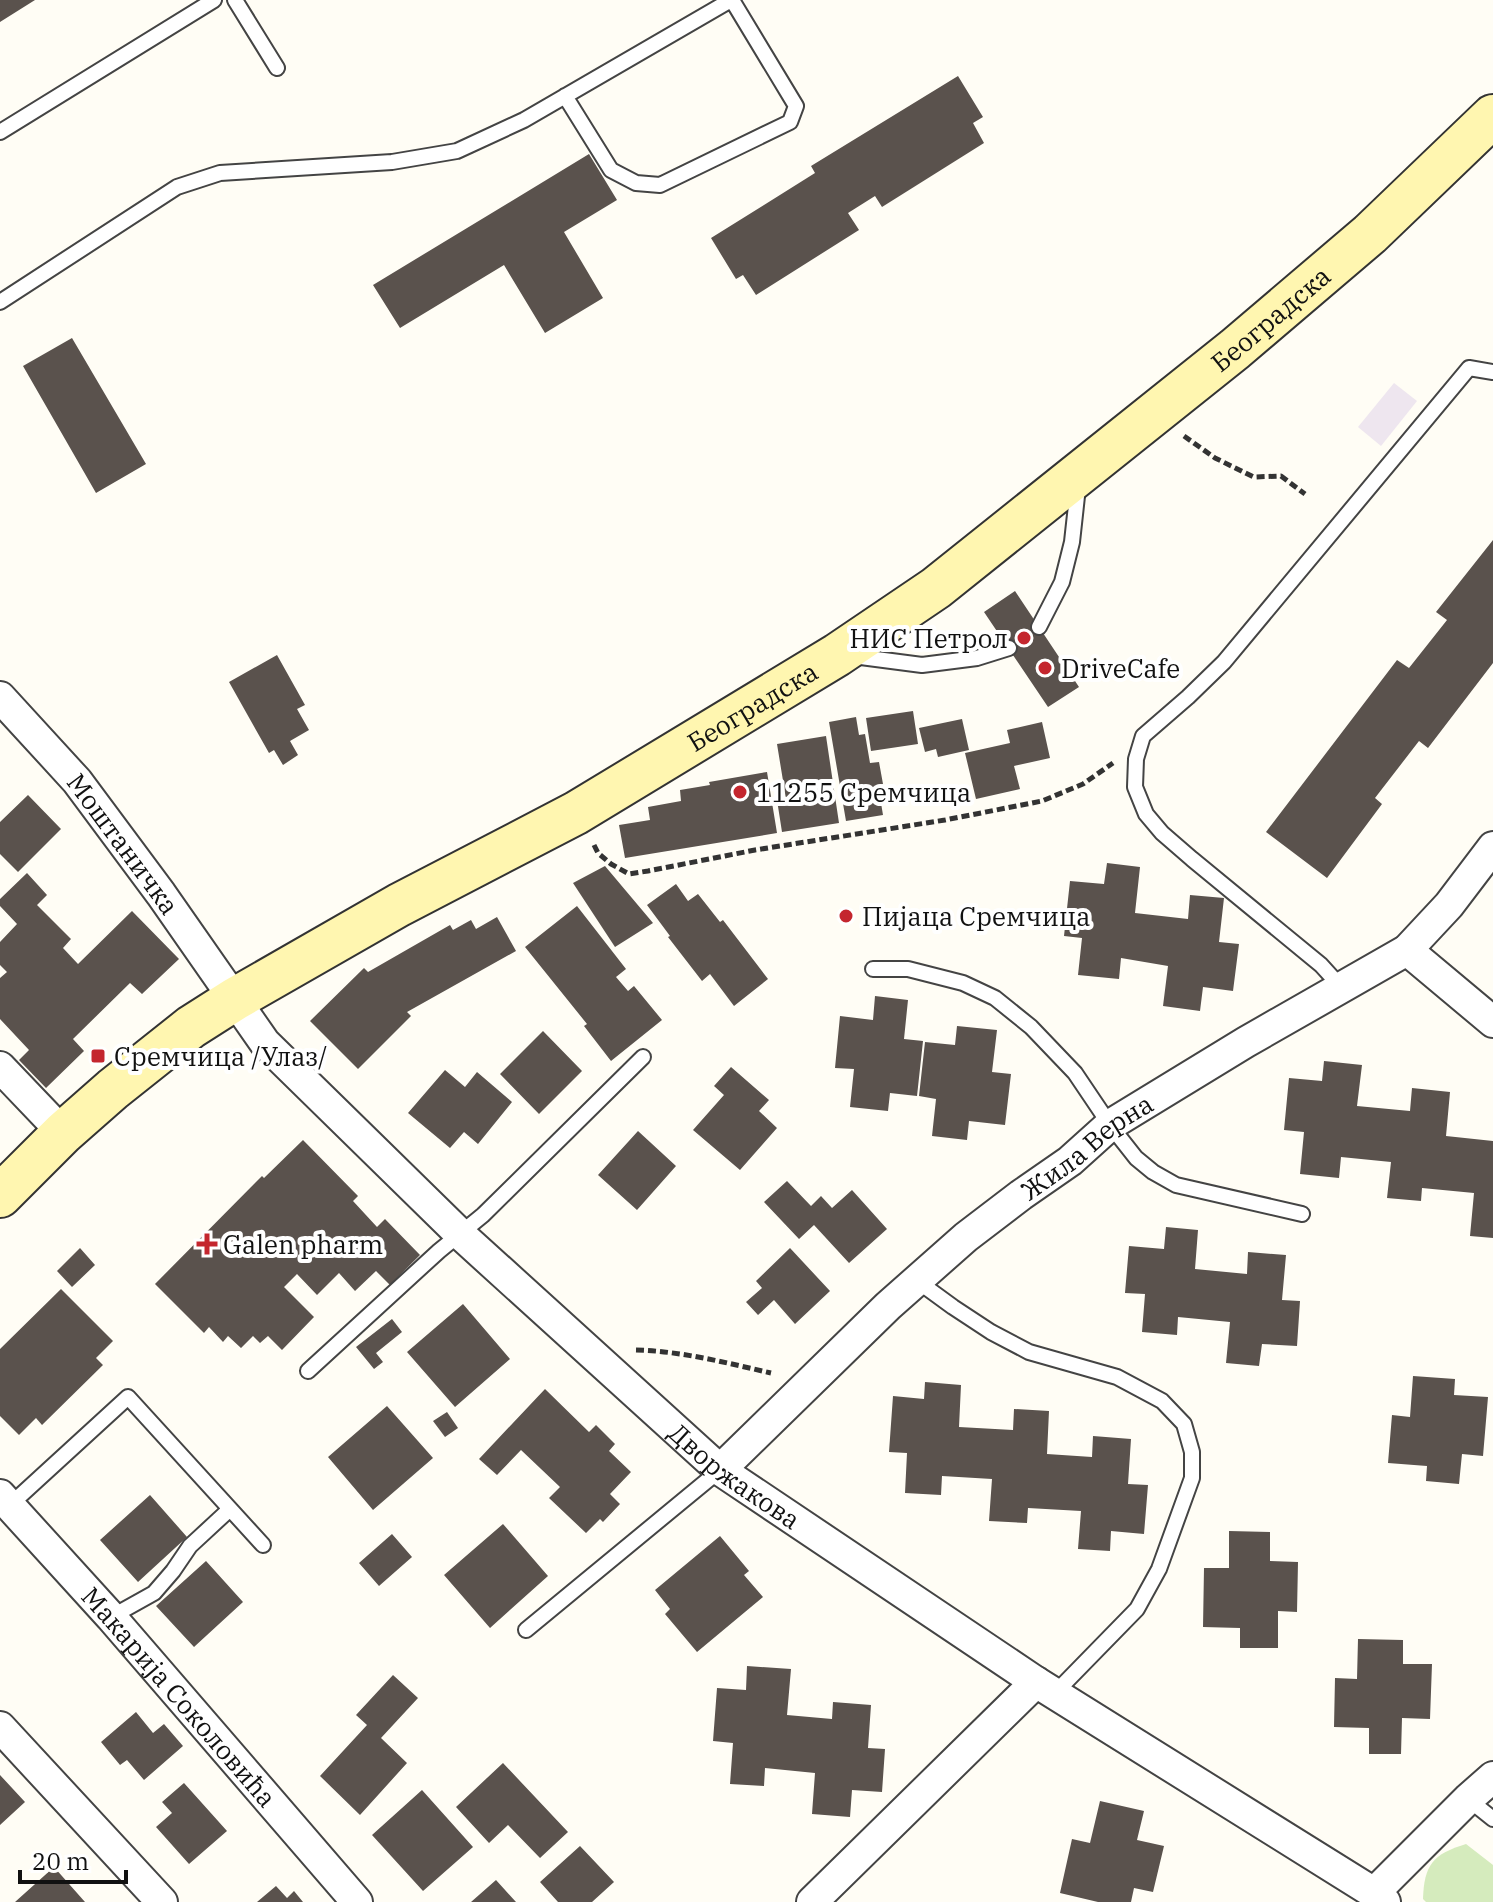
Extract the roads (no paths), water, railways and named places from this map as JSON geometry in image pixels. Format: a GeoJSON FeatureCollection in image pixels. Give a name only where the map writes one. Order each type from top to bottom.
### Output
{"type":"FeatureCollection","features":[{"type":"Feature","properties":{"kind":"main road","name":"Београдска"},"geometry":{"type":"LineString","coordinates":[[0,1196],[63,1133],[113,1089],[179,1037],[235,999],[399,905],[576,813],[837,655],[936,588],[1235,349],[1370,234],[1493,116]]}},
{"type":"Feature","properties":{"kind":"street","name":"Моштаничка"},"geometry":{"type":"LineString","coordinates":[[0,697],[77,781],[235,999]]}},
{"type":"Feature","properties":{"kind":"street","name":"Жила Верна"},"geometry":{"type":"LineString","coordinates":[[720,1470],[916,1280],[966,1237],[1070,1161],[1110,1125],[1407,950],[1449,905],[1493,847]]}},
{"type":"Feature","properties":{"kind":"street"},"geometry":{"type":"LineString","coordinates":[[1407,950],[1493,1022]]}},
{"type":"Feature","properties":{"kind":"street","name":"Дворжакова"},"geometry":{"type":"LineString","coordinates":[[235,999],[265,1043],[460,1234],[720,1470],[1045,1688],[1376,1899],[1468,1799],[1493,1777]]}},
{"type":"Feature","properties":{"kind":"street"},"geometry":{"type":"LineString","coordinates":[[0,1067],[63,1133]]}},
{"type":"Feature","properties":{"kind":"street","name":"Макарија Соколовића"},"geometry":{"type":"LineString","coordinates":[[5,1500],[111,1617],[357,1902]]}},
{"type":"Feature","properties":{"kind":"street"},"geometry":{"type":"LineString","coordinates":[[812,1902],[1045,1688]]}},
{"type":"Feature","properties":{"kind":"street"},"geometry":{"type":"LineString","coordinates":[[0,1727],[162,1902]]}},
{"type":"Feature","properties":{"kind":"lane"},"geometry":{"type":"LineString","coordinates":[[0,132],[214,0]]}},
{"type":"Feature","properties":{"kind":"lane"},"geometry":{"type":"LineString","coordinates":[[235,0],[277,68]]}},
{"type":"Feature","properties":{"kind":"lane"},"geometry":{"type":"LineString","coordinates":[[0,302],[177,187],[220,173],[392,162],[457,151],[524,120],[565,96],[732,0],[796,106],[790,122],[660,185],[636,183],[611,170],[565,96]]}},
{"type":"Feature","properties":{"kind":"lane"},"geometry":{"type":"LineString","coordinates":[[1341,987],[1321,965],[1162,833],[1146,814],[1135,787],[1136,759],[1143,736],[1224,662],[1469,368],[1493,372]]}},
{"type":"Feature","properties":{"kind":"lane"},"geometry":{"type":"LineString","coordinates":[[1039,627],[1062,582],[1072,542],[1078,475]]}},
{"type":"Feature","properties":{"kind":"lane"},"geometry":{"type":"LineString","coordinates":[[837,655],[922,665],[977,658],[1009,648]]}},
{"type":"Feature","properties":{"kind":"lane"},"geometry":{"type":"LineString","coordinates":[[873,969],[908,969],[963,983],[995,998],[1031,1027],[1075,1073],[1110,1125],[1136,1158],[1153,1172],[1176,1185],[1302,1214]]}},
{"type":"Feature","properties":{"kind":"lane"},"geometry":{"type":"LineString","coordinates":[[308,1371],[439,1251],[483,1215],[643,1057]]}},
{"type":"Feature","properties":{"kind":"lane"},"geometry":{"type":"LineString","coordinates":[[916,1280],[991,1332],[1029,1352],[1117,1377],[1162,1401],[1184,1424],[1192,1452],[1192,1478],[1159,1569],[1137,1609],[1045,1688]]}},
{"type":"Feature","properties":{"kind":"lane"},"geometry":{"type":"LineString","coordinates":[[5,1500],[128,1397],[263,1545]]}},
{"type":"Feature","properties":{"kind":"lane"},"geometry":{"type":"LineString","coordinates":[[526,1630],[720,1470]]}},
{"type":"Feature","properties":{"kind":"lane"},"geometry":{"type":"LineString","coordinates":[[111,1617],[154,1593],[190,1546],[230,1509]]}},
{"type":"Feature","properties":{"kind":"lane"},"geometry":{"type":"LineString","coordinates":[[1468,1799],[1493,1819]]}},
{"type":"Feature","properties":{"kind":"place","name":"НИС Петрол"},"geometry":{"type":"Point","coordinates":[1024,638]}},
{"type":"Feature","properties":{"kind":"place","name":"DriveCafe"},"geometry":{"type":"Point","coordinates":[1045,668]}},
{"type":"Feature","properties":{"kind":"place","name":"11255 Сремчица"},"geometry":{"type":"Point","coordinates":[740,792]}},
{"type":"Feature","properties":{"kind":"place","name":"Пијаца Сремчица"},"geometry":{"type":"Point","coordinates":[846,916]}},
{"type":"Feature","properties":{"kind":"place","name":"Сремчица /Улаз/"},"geometry":{"type":"Point","coordinates":[98,1056]}},
{"type":"Feature","properties":{"kind":"place","name":"Galen pharm"},"geometry":{"type":"Point","coordinates":[207,1244]}}]}
